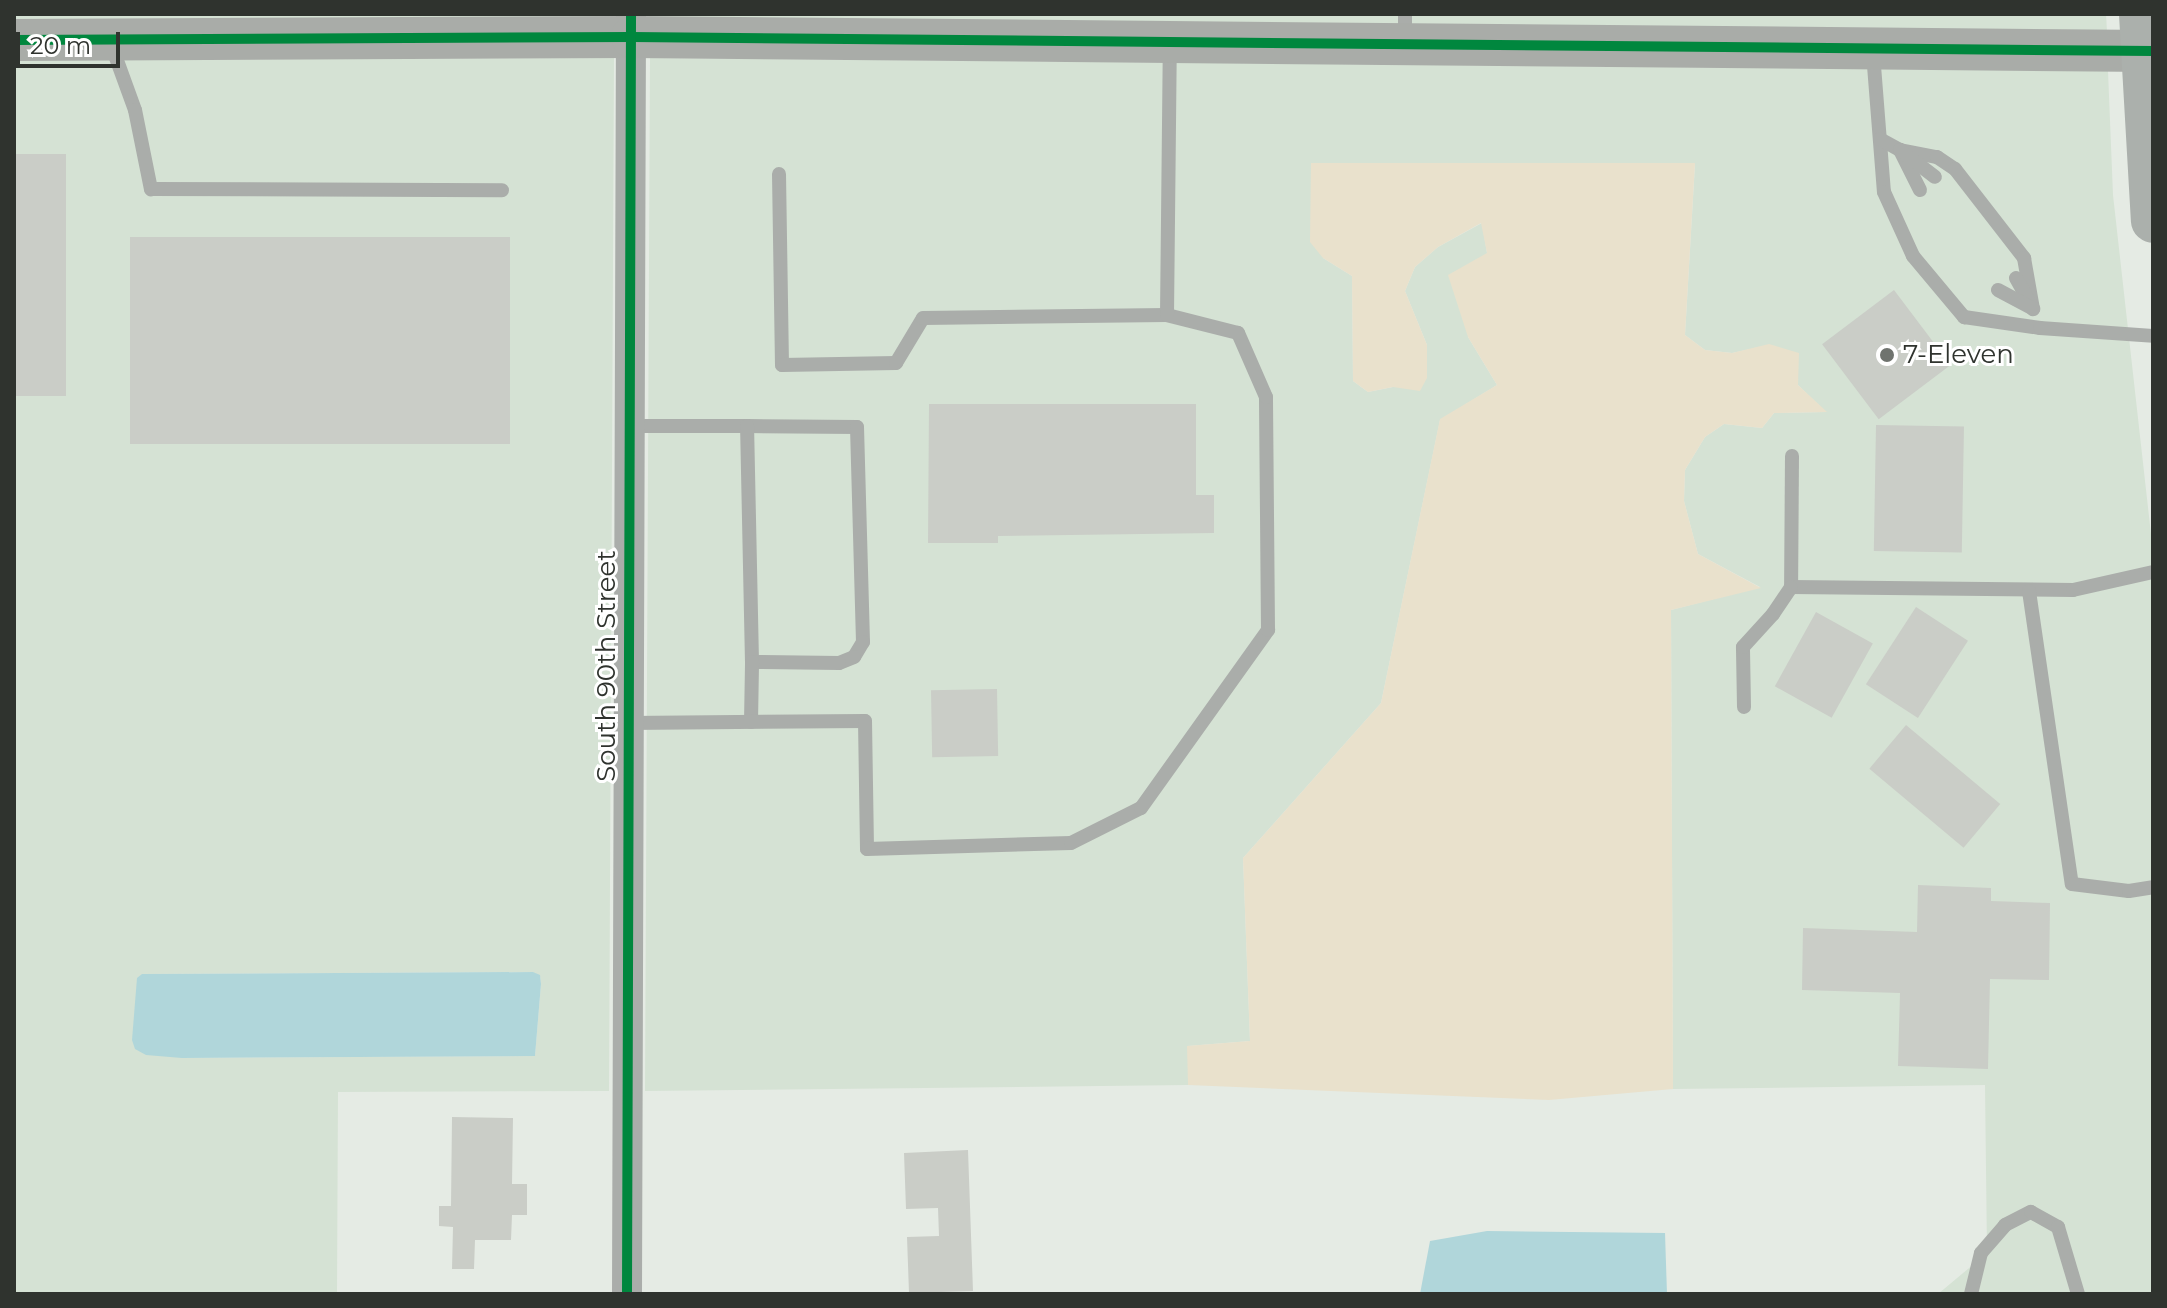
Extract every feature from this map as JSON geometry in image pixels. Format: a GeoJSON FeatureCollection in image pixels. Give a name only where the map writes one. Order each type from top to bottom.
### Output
{"type":"FeatureCollection","features":[{"type":"Feature","properties":{"kind":"main road"},"geometry":{"type":"LineString","coordinates":[[2146,39],[2153,221]]}},
{"type":"Feature","properties":{"kind":"street"},"geometry":{"type":"LineString","coordinates":[[14,40],[631,26],[1170,41],[1405,29],[1873,48],[2146,39]]}},
{"type":"Feature","properties":{"kind":"street","name":"South 90th Street"},"geometry":{"type":"LineString","coordinates":[[627,1294],[631,26]]}},
{"type":"Feature","properties":{"kind":"lane"},"geometry":{"type":"LineString","coordinates":[[109,40],[135,110],[151,189],[502,190]]}},
{"type":"Feature","properties":{"kind":"lane"},"geometry":{"type":"LineString","coordinates":[[1167,315],[1170,41]]}},
{"type":"Feature","properties":{"kind":"lane"},"geometry":{"type":"LineString","coordinates":[[1873,48],[1884,192],[1913,256],[1964,317],[2040,328],[2153,336]]}},
{"type":"Feature","properties":{"kind":"lane"},"geometry":{"type":"LineString","coordinates":[[1880,139],[1935,177]]}},
{"type":"Feature","properties":{"kind":"lane"},"geometry":{"type":"LineString","coordinates":[[1900,150],[1920,190]]}},
{"type":"Feature","properties":{"kind":"lane"},"geometry":{"type":"LineString","coordinates":[[1900,150],[1937,157],[1955,169],[2024,258],[2033,309]]}},
{"type":"Feature","properties":{"kind":"lane"},"geometry":{"type":"LineString","coordinates":[[629,723],[865,721],[867,849],[1071,843],[1141,808],[1268,630],[1266,397],[1238,333],[1167,315],[923,318],[896,363],[782,365],[779,174]]}},
{"type":"Feature","properties":{"kind":"lane"},"geometry":{"type":"LineString","coordinates":[[2016,278],[2040,328]]}},
{"type":"Feature","properties":{"kind":"lane"},"geometry":{"type":"LineString","coordinates":[[1998,290],[2033,309]]}},
{"type":"Feature","properties":{"kind":"lane"},"geometry":{"type":"LineString","coordinates":[[630,426],[857,427],[863,642],[854,657],[839,663],[752,662]]}},
{"type":"Feature","properties":{"kind":"lane"},"geometry":{"type":"LineString","coordinates":[[747,426],[751,722]]}},
{"type":"Feature","properties":{"kind":"lane"},"geometry":{"type":"LineString","coordinates":[[1744,707],[1743,647],[1773,614],[1791,587],[1792,456]]}},
{"type":"Feature","properties":{"kind":"lane"},"geometry":{"type":"LineString","coordinates":[[1791,587],[2073,590],[2153,572]]}},
{"type":"Feature","properties":{"kind":"lane"},"geometry":{"type":"LineString","coordinates":[[2029,591],[2072,884],[2129,891],[2153,887]]}},
{"type":"Feature","properties":{"kind":"lane"},"geometry":{"type":"LineString","coordinates":[[1971,1294],[1981,1253],[2005,1225],[2031,1212],[2058,1227],[2078,1294]]}},
{"type":"Feature","properties":{"kind":"shaded area"},"geometry":{"type":"Polygon","coordinates":[[[14,14],[613,14],[613,18],[14,20],[14,14]]]}},
{"type":"Feature","properties":{"kind":"shaded area"},"geometry":{"type":"Polygon","coordinates":[[[649,14],[2106,14],[2107,31],[649,18],[649,14]]]}},
{"type":"Feature","properties":{"kind":"shaded area"},"geometry":{"type":"Polygon","coordinates":[[[614,58],[609,1091],[338,1092],[337,1294],[14,1294],[14,60],[614,58]],[[532,972],[142,974],[182,1058],[535,1056],[540,976],[532,972]]]}},
{"type":"Feature","properties":{"kind":"shaded area"},"geometry":{"type":"Polygon","coordinates":[[[650,58],[2108,71],[2113,195],[2153,552],[2153,1294],[1938,1294],[1987,1253],[1985,1085],[1673,1089],[1671,610],[1760,587],[1698,554],[1684,501],[1685,470],[1705,437],[1724,424],[1762,428],[1774,413],[1826,412],[1798,385],[1769,345],[1732,353],[1705,350],[1685,335],[1695,164],[1323,258],[1352,276],[1353,381],[1368,392],[1393,387],[1427,345],[1405,291],[1415,267],[1438,247],[1482,223],[1487,253],[1468,337],[1497,385],[1440,420],[1381,703],[1243,858],[1250,1041],[1188,1046],[1188,1085],[645,1091],[650,58]]]}},
{"type":"Feature","properties":{"kind":"shaded area"},"geometry":{"type":"Polygon","coordinates":[[[1311,163],[1695,163],[1685,335],[1705,350],[1732,353],[1769,344],[1799,353],[1798,385],[1827,412],[1774,413],[1762,428],[1724,424],[1705,437],[1685,470],[1684,501],[1698,554],[1761,588],[1671,610],[1673,1089],[1549,1100],[1188,1085],[1187,1046],[1250,1041],[1243,858],[1381,703],[1440,419],[1497,385],[1468,337],[1448,275],[1487,253],[1481,223],[1438,247],[1415,267],[1405,291],[1427,345],[1427,378],[1420,391],[1393,387],[1368,392],[1353,381],[1352,276],[1323,258],[1310,242],[1311,163]]]}},
{"type":"Feature","properties":{"kind":"water"},"geometry":{"type":"Polygon","coordinates":[[[533,972],[540,975],[541,984],[535,1056],[182,1058],[146,1055],[135,1049],[132,1040],[137,978],[142,974],[533,972]]]}},
{"type":"Feature","properties":{"kind":"water"},"geometry":{"type":"Polygon","coordinates":[[[1487,1231],[1665,1233],[1667,1294],[1420,1294],[1430,1241],[1487,1231]]]}},
{"type":"Feature","properties":{"kind":"building"},"geometry":{"type":"Polygon","coordinates":[[[14,154],[66,154],[66,396],[14,396],[14,154]]]}},
{"type":"Feature","properties":{"kind":"building"},"geometry":{"type":"Polygon","coordinates":[[[130,237],[510,237],[510,444],[130,444],[130,237]]]}},
{"type":"Feature","properties":{"kind":"building","name":"7-Eleven"},"geometry":{"type":"Polygon","coordinates":[[[1894,290],[1951,365],[1879,419],[1822,344],[1894,290]]]}},
{"type":"Feature","properties":{"kind":"building"},"geometry":{"type":"Polygon","coordinates":[[[929,404],[1196,404],[1196,495],[1214,495],[1214,533],[998,536],[998,543],[928,543],[929,404]]]}},
{"type":"Feature","properties":{"kind":"building"},"geometry":{"type":"Polygon","coordinates":[[[1876,425],[1964,427],[1962,553],[1874,551],[1876,425]]]}},
{"type":"Feature","properties":{"kind":"building"},"geometry":{"type":"Polygon","coordinates":[[[1916,607],[1968,641],[1918,718],[1866,684],[1916,607]]]}},
{"type":"Feature","properties":{"kind":"building"},"geometry":{"type":"Polygon","coordinates":[[[1816,612],[1873,644],[1832,718],[1775,686],[1816,612]]]}},
{"type":"Feature","properties":{"kind":"building"},"geometry":{"type":"Polygon","coordinates":[[[997,689],[998,756],[932,757],[931,690],[997,689]]]}},
{"type":"Feature","properties":{"kind":"building"},"geometry":{"type":"Polygon","coordinates":[[[1906,725],[2000,804],[1964,848],[1869,769],[1906,725]]]}},
{"type":"Feature","properties":{"kind":"building"},"geometry":{"type":"Polygon","coordinates":[[[1918,885],[1991,888],[1991,901],[2050,903],[2049,980],[1990,979],[1988,1069],[1898,1066],[1900,993],[1802,990],[1803,928],[1917,932],[1918,885]]]}},
{"type":"Feature","properties":{"kind":"building"},"geometry":{"type":"Polygon","coordinates":[[[452,1117],[513,1118],[512,1184],[527,1184],[527,1215],[512,1215],[511,1240],[475,1240],[474,1269],[452,1269],[453,1227],[439,1226],[439,1206],[451,1206],[452,1117]]]}},
{"type":"Feature","properties":{"kind":"building"},"geometry":{"type":"Polygon","coordinates":[[[968,1150],[973,1291],[909,1293],[907,1237],[939,1236],[938,1208],[906,1209],[904,1153],[968,1150]]]}},
{"type":"Feature","properties":{"kind":"cycle path"},"geometry":{"type":"LineString","coordinates":[[627,1294],[631,14]]}},
{"type":"Feature","properties":{"kind":"cycle path"},"geometry":{"type":"LineString","coordinates":[[14,40],[632,37],[2153,51]]}},
{"type":"Feature","properties":{"kind":"place","name":"7-Eleven"},"geometry":{"type":"Point","coordinates":[1887,355]}}]}
